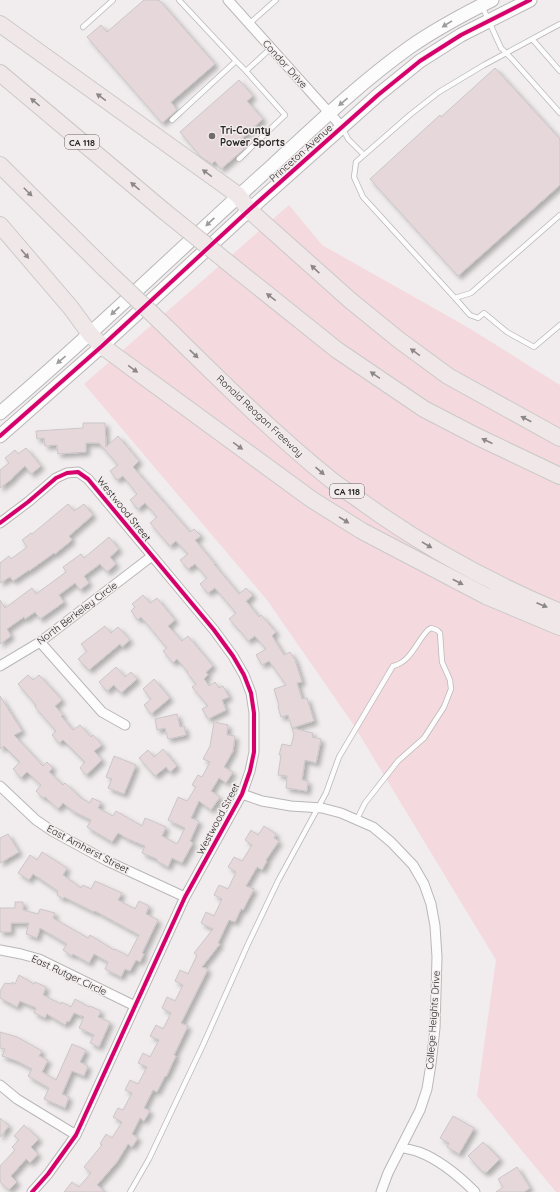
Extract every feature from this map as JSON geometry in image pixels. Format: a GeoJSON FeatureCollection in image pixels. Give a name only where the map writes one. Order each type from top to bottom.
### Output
{"type":"FeatureCollection","features":[{"type":"Feature","properties":{"kind":"highway"},"geometry":{"type":"LineString","coordinates":[[0,24],[238,196],[249,210],[351,302],[399,340],[448,376],[560,438]]}},
{"type":"Feature","properties":{"kind":"highway","name":"CA 118"},"geometry":{"type":"LineString","coordinates":[[0,72],[164,211],[337,350],[424,409],[478,437],[560,476]]}},
{"type":"Feature","properties":{"kind":"highway","name":"Ronald Reagan Freeway"},"geometry":{"type":"LineString","coordinates":[[0,165],[105,269],[265,422],[331,480],[398,528],[457,562],[532,600],[560,612]]}},
{"type":"Feature","properties":{"kind":"highway"},"geometry":{"type":"LineString","coordinates":[[0,225],[71,308],[90,334],[102,346],[311,499],[362,531],[486,596],[560,627]]}},
{"type":"Feature","properties":{"kind":"street","name":"Condor Drive"},"geometry":{"type":"LineString","coordinates":[[228,0],[342,127]]}},
{"type":"Feature","properties":{"kind":"street","name":"Princeton Avenue"},"geometry":{"type":"LineString","coordinates":[[0,436],[102,346],[249,210],[378,95],[420,61],[461,35],[530,0]]}},
{"type":"Feature","properties":{"kind":"street","name":"Princeton Avenue"},"geometry":{"type":"LineString","coordinates":[[0,413],[90,334],[238,196],[366,82],[411,47],[452,21],[486,3]]}},
{"type":"Feature","properties":{"kind":"street","name":"Westwood Street"},"geometry":{"type":"LineString","coordinates":[[0,523],[56,478],[67,473],[78,472],[88,479],[234,656],[251,693],[254,713],[254,752],[250,771],[242,794],[185,897],[76,1134],[48,1174],[32,1192]]}},
{"type":"Feature","properties":{"kind":"street","name":"North Berkeley Circle"},"geometry":{"type":"LineString","coordinates":[[0,666],[40,642],[152,556]]}},
{"type":"Feature","properties":{"kind":"street"},"geometry":{"type":"LineString","coordinates":[[40,642],[102,712],[125,725]]}},
{"type":"Feature","properties":{"kind":"street","name":"East Amherst Street"},"geometry":{"type":"LineString","coordinates":[[1,790],[36,820],[52,831],[107,861],[185,897]]}},
{"type":"Feature","properties":{"kind":"street","name":"College Heights Drive"},"geometry":{"type":"LineString","coordinates":[[242,794],[262,801],[291,806],[318,808],[342,813],[373,827],[392,842],[413,865],[424,884],[431,904],[435,926],[437,957],[435,1028],[427,1089],[420,1110],[388,1173],[381,1192]]}},
{"type":"Feature","properties":{"kind":"street","name":"East Rutger Circle"},"geometry":{"type":"LineString","coordinates":[[0,950],[39,959],[135,1006]]}},
{"type":"Feature","properties":{"kind":"street"},"geometry":{"type":"LineString","coordinates":[[0,1085],[17,1099],[76,1134]]}},
{"type":"Feature","properties":{"kind":"street"},"geometry":{"type":"LineString","coordinates":[[401,1147],[420,1152],[436,1160],[452,1171],[475,1192]]}},
{"type":"Feature","properties":{"kind":"lane"},"geometry":{"type":"LineString","coordinates":[[83,27],[113,0]]}},
{"type":"Feature","properties":{"kind":"lane"},"geometry":{"type":"LineString","coordinates":[[178,0],[236,60],[285,115],[239,159]]}},
{"type":"Feature","properties":{"kind":"lane"},"geometry":{"type":"LineString","coordinates":[[249,24],[276,0]]}},
{"type":"Feature","properties":{"kind":"lane"},"geometry":{"type":"LineString","coordinates":[[486,3],[489,21],[501,48],[560,113]]}},
{"type":"Feature","properties":{"kind":"lane"},"geometry":{"type":"LineString","coordinates":[[560,24],[439,92],[411,114],[356,162],[354,177],[363,197],[470,315],[478,318],[484,313],[507,332],[534,348],[560,324]]}},
{"type":"Feature","properties":{"kind":"lane"},"geometry":{"type":"LineString","coordinates":[[533,40],[560,70]]}},
{"type":"Feature","properties":{"kind":"lane"},"geometry":{"type":"LineString","coordinates":[[246,71],[271,48]]}},
{"type":"Feature","properties":{"kind":"lane"},"geometry":{"type":"LineString","coordinates":[[172,120],[236,60]]}},
{"type":"Feature","properties":{"kind":"lane"},"geometry":{"type":"LineString","coordinates":[[342,127],[348,139],[364,155]]}},
{"type":"Feature","properties":{"kind":"lane"},"geometry":{"type":"LineString","coordinates":[[455,298],[471,293],[560,215]]}},
{"type":"Feature","properties":{"kind":"lane"},"geometry":{"type":"LineString","coordinates":[[130,1192],[149,1159],[278,881],[326,793],[339,757],[393,666],[399,665],[405,660],[428,630],[431,628],[437,630],[440,633],[441,638],[442,662],[450,680],[451,689],[444,707],[424,738],[398,761],[365,803],[357,819]]}},
{"type":"Feature","properties":{"kind":"shaded area"},"geometry":{"type":"Polygon","coordinates":[[[289,205],[322,245],[469,328],[560,385],[560,1192],[556,1192],[477,1096],[496,960],[353,724],[267,600],[84,384],[289,205]]]}},
{"type":"Feature","properties":{"kind":"building"},"geometry":{"type":"Polygon","coordinates":[[[144,0],[159,0],[215,64],[171,102],[177,110],[162,123],[87,37],[101,25],[107,32],[144,0]]]}},
{"type":"Feature","properties":{"kind":"building"},"geometry":{"type":"Polygon","coordinates":[[[495,68],[560,139],[560,185],[458,276],[370,179],[440,115],[441,117],[495,68]]]}},
{"type":"Feature","properties":{"kind":"building"},"geometry":{"type":"Polygon","coordinates":[[[239,80],[253,96],[247,101],[263,119],[238,142],[244,149],[221,169],[215,161],[212,164],[201,157],[180,132],[239,80]]]}},
{"type":"Feature","properties":{"kind":"building"},"geometry":{"type":"Polygon","coordinates":[[[83,423],[105,423],[106,447],[118,436],[139,461],[133,467],[190,532],[194,529],[201,536],[195,540],[239,594],[246,588],[253,595],[246,601],[259,617],[261,615],[276,632],[272,636],[284,655],[290,652],[295,660],[302,682],[297,683],[302,699],[307,698],[314,721],[292,728],[288,715],[281,717],[274,689],[286,685],[269,661],[262,665],[256,655],[266,649],[255,636],[248,641],[229,619],[236,613],[215,588],[208,593],[200,584],[207,578],[195,564],[188,569],[180,560],[188,554],[176,541],[170,546],[150,523],[157,517],[145,503],[138,509],[130,500],[137,494],[123,476],[117,480],[110,471],[118,465],[99,443],[86,443],[86,452],[58,454],[57,445],[45,446],[44,438],[37,439],[36,431],[83,428],[83,423]]]}},
{"type":"Feature","properties":{"kind":"building"},"geometry":{"type":"Polygon","coordinates":[[[26,448],[41,466],[31,474],[25,466],[0,488],[0,470],[9,463],[5,458],[15,450],[18,454],[26,448]]]}},
{"type":"Feature","properties":{"kind":"building"},"geometry":{"type":"Polygon","coordinates":[[[68,504],[74,511],[84,504],[93,515],[69,536],[72,540],[55,554],[54,553],[13,581],[10,577],[0,583],[0,563],[9,556],[11,559],[27,547],[22,540],[31,533],[32,534],[68,504]]]}},
{"type":"Feature","properties":{"kind":"building"},"geometry":{"type":"Polygon","coordinates":[[[109,537],[119,549],[110,557],[116,564],[107,572],[100,564],[84,576],[89,583],[80,590],[75,583],[59,595],[64,602],[40,619],[35,612],[25,619],[24,617],[7,629],[11,636],[0,644],[0,600],[5,608],[32,588],[36,594],[66,572],[63,567],[81,554],[84,558],[109,537]]]}},
{"type":"Feature","properties":{"kind":"building"},"geometry":{"type":"Polygon","coordinates":[[[143,595],[150,603],[157,598],[175,620],[168,626],[182,641],[188,636],[213,666],[206,672],[208,675],[204,679],[209,686],[215,682],[219,688],[223,686],[229,697],[222,700],[226,710],[208,719],[202,709],[208,706],[192,687],[196,684],[187,673],[188,672],[177,659],[173,663],[163,651],[167,648],[141,617],[138,620],[131,611],[135,607],[132,604],[143,595]]]}},
{"type":"Feature","properties":{"kind":"building"},"geometry":{"type":"Polygon","coordinates":[[[105,626],[111,633],[118,627],[130,640],[122,647],[120,644],[89,670],[78,659],[87,651],[81,644],[105,626]]]}},
{"type":"Feature","properties":{"kind":"building"},"geometry":{"type":"Polygon","coordinates":[[[116,667],[125,677],[131,672],[137,679],[121,693],[114,685],[107,691],[99,682],[116,667]]]}},
{"type":"Feature","properties":{"kind":"building"},"geometry":{"type":"Polygon","coordinates":[[[28,675],[33,680],[39,675],[62,700],[55,706],[73,730],[80,725],[91,737],[93,735],[102,745],[94,751],[102,760],[86,775],[80,768],[85,762],[63,740],[59,743],[52,735],[56,731],[35,707],[36,705],[18,684],[28,675]]]}},
{"type":"Feature","properties":{"kind":"building"},"geometry":{"type":"Polygon","coordinates":[[[154,679],[170,698],[151,714],[144,705],[151,699],[143,689],[154,679]]]}},
{"type":"Feature","properties":{"kind":"building"},"geometry":{"type":"Polygon","coordinates":[[[0,696],[22,731],[14,735],[43,766],[47,762],[53,768],[49,772],[63,785],[65,783],[81,798],[90,803],[92,798],[101,802],[98,808],[113,816],[116,811],[142,826],[145,818],[166,827],[162,836],[177,844],[185,828],[168,820],[178,797],[187,801],[196,787],[192,785],[198,775],[202,777],[210,762],[203,759],[210,746],[214,722],[228,725],[227,735],[235,736],[233,751],[224,767],[233,772],[226,783],[219,778],[211,791],[220,797],[211,810],[199,801],[191,818],[199,821],[190,841],[193,843],[182,863],[172,858],[168,867],[157,861],[157,859],[142,853],[145,846],[118,833],[112,842],[87,827],[91,820],[73,811],[63,803],[58,809],[45,797],[43,798],[36,791],[41,785],[27,772],[21,778],[13,769],[20,762],[4,746],[0,749],[0,696]]]}},
{"type":"Feature","properties":{"kind":"building"},"geometry":{"type":"Polygon","coordinates":[[[177,714],[180,727],[184,726],[186,735],[168,739],[165,728],[157,730],[155,719],[177,714]]]}},
{"type":"Feature","properties":{"kind":"building"},"geometry":{"type":"Polygon","coordinates":[[[292,728],[313,733],[312,737],[321,739],[316,763],[305,760],[302,780],[308,781],[307,791],[286,788],[287,776],[278,775],[281,755],[279,755],[282,744],[291,746],[294,734],[292,728]]]}},
{"type":"Feature","properties":{"kind":"building"},"geometry":{"type":"Polygon","coordinates":[[[163,749],[177,766],[170,772],[166,767],[155,776],[139,758],[148,750],[154,757],[163,749]]]}},
{"type":"Feature","properties":{"kind":"building"},"geometry":{"type":"Polygon","coordinates":[[[114,756],[136,765],[124,794],[108,788],[112,779],[106,777],[114,756]]]}},
{"type":"Feature","properties":{"kind":"building"},"geometry":{"type":"Polygon","coordinates":[[[264,826],[276,834],[274,838],[279,841],[266,860],[267,861],[262,870],[257,867],[246,886],[254,889],[243,910],[241,909],[235,922],[229,920],[218,943],[220,944],[202,967],[208,969],[181,1023],[188,1026],[174,1055],[176,1056],[166,1077],[165,1076],[157,1092],[153,1090],[144,1108],[150,1111],[144,1121],[140,1118],[132,1134],[138,1138],[132,1147],[128,1144],[117,1162],[97,1185],[105,1192],[64,1192],[72,1182],[79,1187],[91,1173],[84,1167],[102,1145],[100,1144],[106,1134],[112,1138],[122,1122],[113,1117],[118,1108],[123,1110],[132,1093],[125,1090],[130,1080],[138,1084],[147,1067],[138,1063],[143,1053],[150,1057],[159,1040],[150,1036],[156,1025],[163,1029],[171,1013],[162,1008],[167,997],[175,1001],[183,985],[175,981],[180,970],[188,974],[197,955],[194,953],[213,929],[201,923],[206,912],[214,916],[222,899],[214,895],[219,885],[228,889],[236,872],[228,867],[234,857],[242,861],[252,845],[245,840],[251,830],[258,835],[264,826]]]}},
{"type":"Feature","properties":{"kind":"building"},"geometry":{"type":"Polygon","coordinates":[[[8,834],[19,852],[0,863],[0,838],[8,834]]]}},
{"type":"Feature","properties":{"kind":"building"},"geometry":{"type":"Polygon","coordinates":[[[42,852],[67,868],[63,875],[81,888],[83,885],[91,889],[95,881],[122,893],[118,900],[135,909],[139,901],[149,906],[146,914],[158,920],[142,953],[144,954],[140,962],[136,960],[130,971],[125,969],[121,977],[105,969],[108,962],[94,954],[89,963],[73,954],[72,956],[63,950],[67,944],[40,928],[37,938],[26,934],[29,923],[11,923],[11,932],[0,932],[0,908],[15,908],[15,902],[23,902],[23,910],[38,914],[40,909],[55,913],[53,918],[88,938],[90,935],[114,950],[115,949],[128,956],[139,935],[95,911],[94,912],[64,897],[63,899],[57,895],[58,891],[33,874],[29,880],[18,873],[30,855],[37,860],[42,852]]]}},
{"type":"Feature","properties":{"kind":"building"},"geometry":{"type":"Polygon","coordinates":[[[19,975],[34,984],[35,982],[46,987],[43,995],[61,1004],[62,1002],[71,1007],[75,999],[89,1007],[90,1006],[101,1011],[98,1017],[110,1022],[99,1047],[90,1043],[94,1035],[79,1028],[84,1017],[74,1013],[69,1022],[67,1021],[65,1025],[47,1014],[45,1018],[34,1013],[36,1008],[20,1001],[17,1007],[0,998],[0,991],[5,983],[12,984],[12,982],[15,984],[19,975]]]}},
{"type":"Feature","properties":{"kind":"building"},"geometry":{"type":"Polygon","coordinates":[[[0,1032],[17,1037],[42,1051],[39,1056],[48,1060],[42,1072],[56,1080],[72,1044],[86,1050],[80,1062],[88,1066],[84,1076],[72,1071],[62,1094],[69,1097],[65,1108],[44,1099],[49,1088],[28,1076],[32,1069],[17,1061],[2,1056],[5,1049],[0,1048],[0,1032]]]}},
{"type":"Feature","properties":{"kind":"building"},"geometry":{"type":"Polygon","coordinates":[[[453,1116],[474,1128],[459,1154],[447,1147],[449,1143],[440,1138],[453,1116]]]}},
{"type":"Feature","properties":{"kind":"building"},"geometry":{"type":"Polygon","coordinates":[[[0,1118],[9,1126],[0,1137],[0,1118]]]}},
{"type":"Feature","properties":{"kind":"building"},"geometry":{"type":"Polygon","coordinates":[[[24,1125],[39,1139],[31,1147],[38,1154],[30,1163],[26,1159],[11,1176],[17,1182],[9,1190],[0,1182],[0,1166],[15,1150],[12,1147],[19,1140],[14,1136],[24,1125]]]}},
{"type":"Feature","properties":{"kind":"building"},"geometry":{"type":"Polygon","coordinates":[[[483,1142],[500,1159],[487,1172],[483,1172],[468,1156],[483,1142]]]}},
{"type":"Feature","properties":{"kind":"building"},"geometry":{"type":"Polygon","coordinates":[[[517,1167],[530,1188],[524,1192],[496,1192],[503,1187],[498,1179],[517,1167]]]}},
{"type":"Feature","properties":{"kind":"cycle path"},"geometry":{"type":"LineString","coordinates":[[0,436],[102,346],[249,210],[378,95],[420,61],[461,35],[530,0]]}},
{"type":"Feature","properties":{"kind":"cycle path"},"geometry":{"type":"LineString","coordinates":[[0,523],[56,478],[67,473],[78,472],[88,479],[214,630],[233,656],[244,675],[251,693],[254,713],[254,752],[250,771],[242,794],[185,897],[76,1135],[48,1174],[32,1192]]}},
{"type":"Feature","properties":{"kind":"place","name":"Tri-County Power Sports"},"geometry":{"type":"Point","coordinates":[212,136]}}]}
